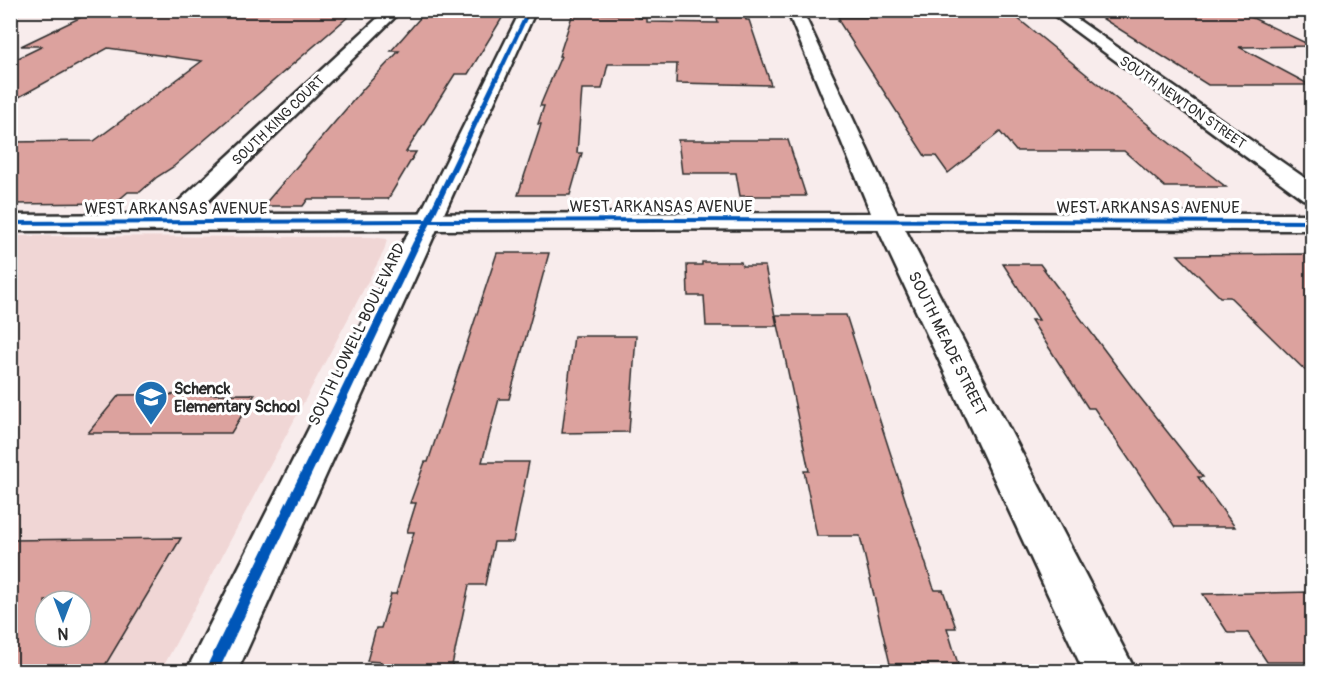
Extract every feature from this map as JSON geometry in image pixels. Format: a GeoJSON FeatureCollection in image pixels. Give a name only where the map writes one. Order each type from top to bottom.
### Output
{"type":"FeatureCollection","features":[{"type":"Feature","properties":{"kind":"street"},"geometry":{"type":"LineString","coordinates":[[10,12],[15,10]]}},
{"type":"Feature","properties":{"kind":"street","name":"SOUTH LOWELL BOULEVARD"},"geometry":{"type":"LineString","coordinates":[[211,672],[529,10]]}},
{"type":"Feature","properties":{"kind":"street","name":"SOUTH MEADE STREET"},"geometry":{"type":"LineString","coordinates":[[794,10],[888,221],[1110,672]]}},
{"type":"Feature","properties":{"kind":"street","name":"SOUTH NEWTON STREET"},"geometry":{"type":"LineString","coordinates":[[1054,10],[1312,194]]}},
{"type":"Feature","properties":{"kind":"street"},"geometry":{"type":"LineString","coordinates":[[1303,10],[1312,14]]}},
{"type":"Feature","properties":{"kind":"street","name":"SOUTH KING COURT"},"geometry":{"type":"LineString","coordinates":[[171,223],[386,18]]}},
{"type":"Feature","properties":{"kind":"street","name":"WEST ARKANSAS AVENUE"},"geometry":{"type":"LineString","coordinates":[[10,224],[1312,222]]}},
{"type":"Feature","properties":{"kind":"shaded area","name":"Schenck Elementary School"},"geometry":{"type":"Polygon","coordinates":[[[11,236],[372,237],[387,239],[384,251],[161,671],[11,672],[11,236]]]}},
{"type":"Feature","properties":{"kind":"building"},"geometry":{"type":"Polygon","coordinates":[[[96,10],[356,10],[173,167],[140,192],[128,192],[115,203],[10,204],[10,142],[94,141],[202,61],[108,48],[10,102],[10,62],[43,46],[21,46],[96,10]]]}},
{"type":"Feature","properties":{"kind":"building"},"geometry":{"type":"Polygon","coordinates":[[[427,10],[507,10],[468,74],[455,74],[406,152],[416,152],[388,199],[308,199],[303,206],[263,206],[364,88],[399,51],[391,51],[427,10]]]}},
{"type":"Feature","properties":{"kind":"building"},"geometry":{"type":"Polygon","coordinates":[[[715,10],[743,10],[746,20],[749,20],[771,85],[676,83],[677,64],[608,64],[602,89],[582,89],[577,153],[582,153],[570,195],[518,195],[541,124],[538,124],[544,106],[540,106],[561,56],[559,56],[573,13],[639,15],[638,18],[647,18],[647,22],[718,23],[715,10]]]}},
{"type":"Feature","properties":{"kind":"building"},"geometry":{"type":"Polygon","coordinates":[[[1089,10],[1236,10],[1312,46],[1239,47],[1310,85],[1208,85],[1089,10]]]}},
{"type":"Feature","properties":{"kind":"building"},"geometry":{"type":"Polygon","coordinates":[[[838,17],[1016,17],[1151,127],[1149,127],[1226,187],[1165,187],[1124,151],[1016,151],[1000,132],[948,173],[936,156],[925,156],[838,17]]]}},
{"type":"Feature","properties":{"kind":"building"},"geometry":{"type":"Polygon","coordinates":[[[678,140],[788,140],[806,196],[740,196],[736,173],[682,173],[678,140]]]}},
{"type":"Feature","properties":{"kind":"building"},"geometry":{"type":"Polygon","coordinates":[[[497,253],[549,253],[509,399],[499,399],[482,462],[529,462],[513,542],[494,542],[485,585],[469,585],[451,670],[379,670],[381,662],[367,661],[376,628],[381,628],[391,594],[396,594],[414,532],[407,532],[416,503],[410,503],[425,462],[428,462],[497,253]]]}},
{"type":"Feature","properties":{"kind":"building"},"geometry":{"type":"Polygon","coordinates":[[[1312,254],[1312,377],[1230,297],[1220,297],[1178,255],[1312,254]]]}},
{"type":"Feature","properties":{"kind":"building"},"geometry":{"type":"Polygon","coordinates":[[[702,262],[741,262],[742,266],[765,266],[777,326],[706,326],[704,296],[688,296],[687,265],[702,265],[702,262]]]}},
{"type":"Feature","properties":{"kind":"building"},"geometry":{"type":"Polygon","coordinates":[[[1003,264],[1040,264],[1203,477],[1198,477],[1235,527],[1175,527],[1094,408],[1088,408],[1031,320],[1039,320],[1003,264]]]}},
{"type":"Feature","properties":{"kind":"building"},"geometry":{"type":"Polygon","coordinates":[[[776,315],[846,315],[933,586],[935,590],[943,590],[956,628],[947,628],[958,664],[890,664],[860,536],[817,536],[804,471],[809,471],[776,315]]]}},
{"type":"Feature","properties":{"kind":"building"},"geometry":{"type":"Polygon","coordinates":[[[574,336],[636,336],[629,432],[562,433],[574,336]]]}},
{"type":"Feature","properties":{"kind":"building"},"geometry":{"type":"Polygon","coordinates":[[[255,394],[231,433],[88,433],[119,395],[255,394]]]}},
{"type":"Feature","properties":{"kind":"building"},"geometry":{"type":"Polygon","coordinates":[[[181,538],[101,672],[10,672],[10,540],[181,538]]]}},
{"type":"Feature","properties":{"kind":"building"},"geometry":{"type":"Polygon","coordinates":[[[1312,592],[1312,662],[1267,662],[1248,633],[1228,633],[1203,594],[1312,592]]]}},
{"type":"Feature","properties":{"kind":"cycle path"},"geometry":{"type":"LineString","coordinates":[[211,672],[417,242],[436,208],[529,10]]}},
{"type":"Feature","properties":{"kind":"cycle path"},"geometry":{"type":"LineString","coordinates":[[10,223],[661,220],[1312,222]]}},
{"type":"Feature","properties":{"kind":"place","name":"Schenck Elementary School"},"geometry":{"type":"Point","coordinates":[151,426]}}]}
